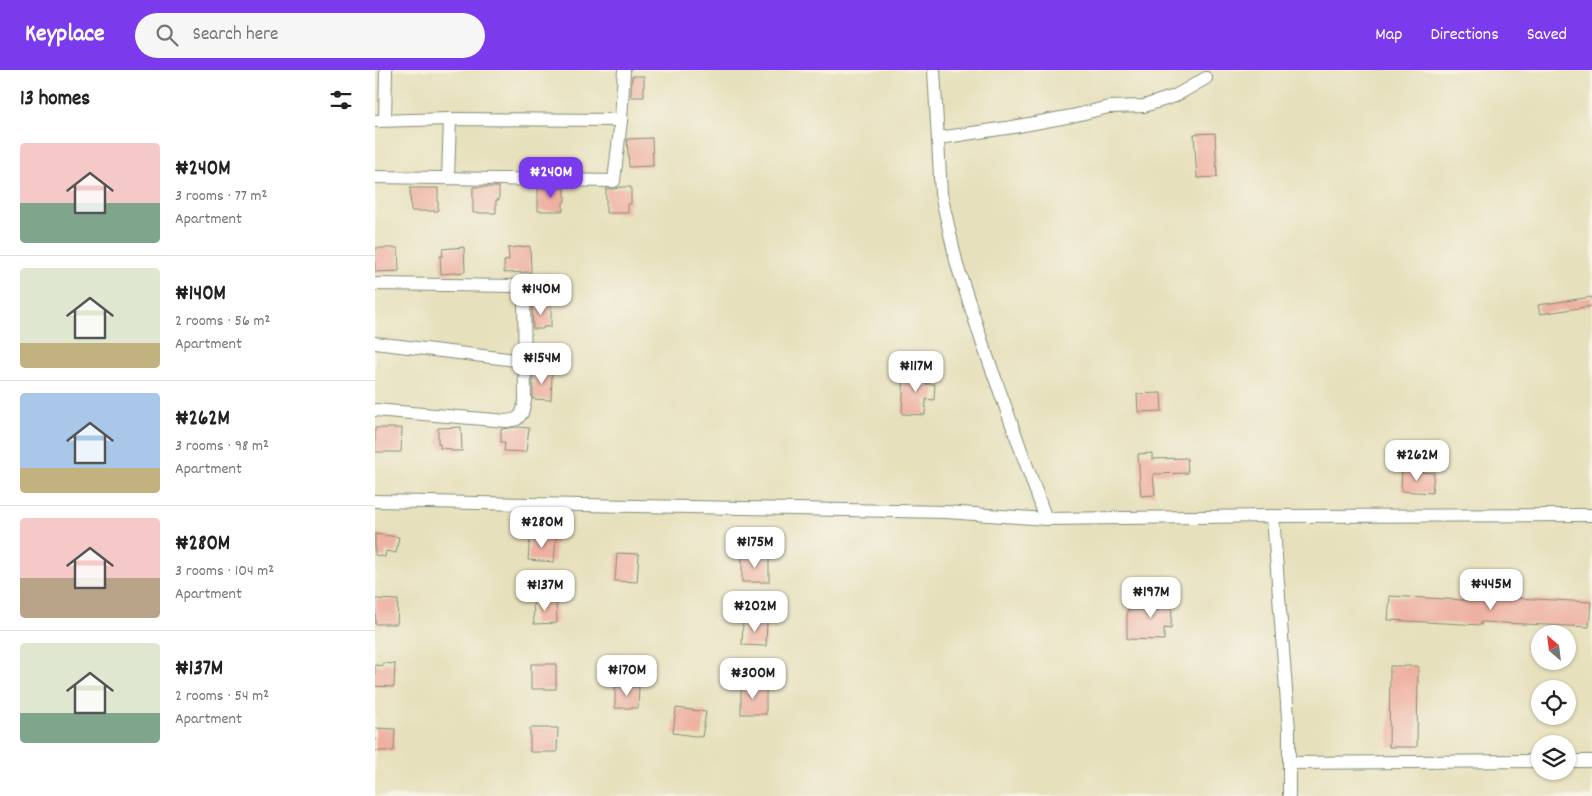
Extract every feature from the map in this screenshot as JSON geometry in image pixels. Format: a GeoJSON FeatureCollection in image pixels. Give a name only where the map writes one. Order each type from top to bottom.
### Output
{"type":"FeatureCollection","features":[{"type":"Feature","properties":{"kind":"street"},"geometry":{"type":"LineString","coordinates":[[386,70],[380,120],[621,120]]}},
{"type":"Feature","properties":{"kind":"street"},"geometry":{"type":"LineString","coordinates":[[375,177],[614,181],[621,120],[623,70]]}},
{"type":"Feature","properties":{"kind":"street"},"geometry":{"type":"LineString","coordinates":[[934,70],[941,194],[957,265],[983,345],[1046,519]]}},
{"type":"Feature","properties":{"kind":"street"},"geometry":{"type":"LineString","coordinates":[[939,138],[1013,127],[1109,107],[1143,106],[1175,96],[1206,78]]}},
{"type":"Feature","properties":{"kind":"street"},"geometry":{"type":"LineString","coordinates":[[448,178],[450,119]]}},
{"type":"Feature","properties":{"kind":"street"},"geometry":{"type":"LineString","coordinates":[[375,284],[524,286],[525,401],[522,413],[517,419],[507,421],[375,410]]}},
{"type":"Feature","properties":{"kind":"street"},"geometry":{"type":"LineString","coordinates":[[375,343],[524,361]]}},
{"type":"Feature","properties":{"kind":"street"},"geometry":{"type":"LineString","coordinates":[[375,501],[947,512],[1046,519],[1592,515]]}},
{"type":"Feature","properties":{"kind":"street"},"geometry":{"type":"LineString","coordinates":[[1273,516],[1289,730],[1289,796]]}},
{"type":"Feature","properties":{"kind":"street"},"geometry":{"type":"LineString","coordinates":[[1576,761],[1592,761]]}},
{"type":"Feature","properties":{"kind":"street"},"geometry":{"type":"LineString","coordinates":[[1289,763],[1531,762]]}},
{"type":"Feature","properties":{"kind":"building"},"geometry":{"type":"Polygon","coordinates":[[[632,76],[644,76],[644,97],[631,97],[632,76]]]}},
{"type":"Feature","properties":{"kind":"building"},"geometry":{"type":"Polygon","coordinates":[[[1215,133],[1217,177],[1197,178],[1194,134],[1215,133]]]}},
{"type":"Feature","properties":{"kind":"building"},"geometry":{"type":"Polygon","coordinates":[[[652,138],[653,166],[629,167],[627,139],[652,138]]]}},
{"type":"Feature","properties":{"kind":"building"},"geometry":{"type":"Polygon","coordinates":[[[473,187],[499,187],[496,213],[473,213],[473,187]]]}},
{"type":"Feature","properties":{"kind":"building"},"geometry":{"type":"Polygon","coordinates":[[[631,187],[631,204],[628,204],[628,213],[606,213],[606,189],[631,187]]]}},
{"type":"Feature","properties":{"kind":"building"},"geometry":{"type":"Polygon","coordinates":[[[410,188],[438,188],[438,211],[411,211],[410,188]]]}},
{"type":"Feature","properties":{"kind":"building"},"geometry":{"type":"Polygon","coordinates":[[[538,188],[565,188],[563,211],[538,211],[538,188]]]}},
{"type":"Feature","properties":{"kind":"building"},"geometry":{"type":"Polygon","coordinates":[[[530,246],[531,272],[504,273],[504,261],[509,260],[508,248],[530,246]]]}},
{"type":"Feature","properties":{"kind":"building"},"geometry":{"type":"Polygon","coordinates":[[[464,247],[465,272],[441,274],[440,256],[443,256],[442,249],[464,247]]]}},
{"type":"Feature","properties":{"kind":"building"},"geometry":{"type":"Polygon","coordinates":[[[375,248],[398,248],[399,271],[375,272],[375,248]]]}},
{"type":"Feature","properties":{"kind":"building"},"geometry":{"type":"Polygon","coordinates":[[[1592,297],[1592,306],[1540,314],[1538,305],[1592,297]]]}},
{"type":"Feature","properties":{"kind":"building"},"geometry":{"type":"Polygon","coordinates":[[[543,302],[543,304],[551,304],[551,327],[533,329],[532,303],[543,302]]]}},
{"type":"Feature","properties":{"kind":"building"},"geometry":{"type":"Polygon","coordinates":[[[533,371],[552,372],[551,400],[533,399],[533,371]]]}},
{"type":"Feature","properties":{"kind":"building"},"geometry":{"type":"Polygon","coordinates":[[[904,372],[927,373],[926,384],[935,384],[934,400],[926,399],[925,415],[902,414],[904,372]]]}},
{"type":"Feature","properties":{"kind":"building"},"geometry":{"type":"Polygon","coordinates":[[[1161,393],[1162,411],[1138,412],[1137,394],[1161,393]]]}},
{"type":"Feature","properties":{"kind":"building"},"geometry":{"type":"Polygon","coordinates":[[[461,427],[462,451],[440,448],[440,444],[438,444],[438,428],[461,427]]]}},
{"type":"Feature","properties":{"kind":"building"},"geometry":{"type":"Polygon","coordinates":[[[375,428],[402,428],[401,452],[375,452],[375,428]]]}},
{"type":"Feature","properties":{"kind":"building"},"geometry":{"type":"Polygon","coordinates":[[[529,428],[526,452],[504,451],[505,442],[501,442],[501,429],[529,428]]]}},
{"type":"Feature","properties":{"kind":"building"},"geometry":{"type":"Polygon","coordinates":[[[1152,453],[1152,459],[1187,458],[1188,473],[1153,474],[1155,495],[1141,496],[1138,454],[1152,453]]]}},
{"type":"Feature","properties":{"kind":"building"},"geometry":{"type":"Polygon","coordinates":[[[1402,471],[1434,473],[1432,493],[1401,491],[1402,471]]]}},
{"type":"Feature","properties":{"kind":"building"},"geometry":{"type":"Polygon","coordinates":[[[375,534],[399,537],[396,553],[386,551],[385,557],[375,555],[375,534]]]}},
{"type":"Feature","properties":{"kind":"building"},"geometry":{"type":"Polygon","coordinates":[[[530,535],[556,538],[554,562],[528,560],[530,535]]]}},
{"type":"Feature","properties":{"kind":"building"},"geometry":{"type":"Polygon","coordinates":[[[617,553],[639,554],[637,582],[615,581],[617,553]]]}},
{"type":"Feature","properties":{"kind":"building"},"geometry":{"type":"Polygon","coordinates":[[[742,556],[769,556],[769,582],[742,582],[742,556]]]}},
{"type":"Feature","properties":{"kind":"building"},"geometry":{"type":"Polygon","coordinates":[[[1160,588],[1173,588],[1171,629],[1164,628],[1164,640],[1127,639],[1127,610],[1159,610],[1160,588]]]}},
{"type":"Feature","properties":{"kind":"building"},"geometry":{"type":"Polygon","coordinates":[[[1390,596],[1498,602],[1498,597],[1591,602],[1589,627],[1481,622],[1481,625],[1388,620],[1390,596]]]}},
{"type":"Feature","properties":{"kind":"building"},"geometry":{"type":"Polygon","coordinates":[[[376,599],[398,600],[397,624],[375,624],[376,599]]]}},
{"type":"Feature","properties":{"kind":"building"},"geometry":{"type":"Polygon","coordinates":[[[556,599],[557,623],[534,624],[533,600],[556,599]]]}},
{"type":"Feature","properties":{"kind":"building"},"geometry":{"type":"Polygon","coordinates":[[[743,620],[767,621],[766,646],[742,645],[743,620]]]}},
{"type":"Feature","properties":{"kind":"building"},"geometry":{"type":"Polygon","coordinates":[[[383,663],[395,664],[394,687],[375,686],[375,665],[383,666],[383,663]]]}},
{"type":"Feature","properties":{"kind":"building"},"geometry":{"type":"Polygon","coordinates":[[[531,664],[556,664],[556,689],[531,689],[531,664]]]}},
{"type":"Feature","properties":{"kind":"building"},"geometry":{"type":"Polygon","coordinates":[[[1390,666],[1418,666],[1417,747],[1389,747],[1390,666]]]}},
{"type":"Feature","properties":{"kind":"building"},"geometry":{"type":"Polygon","coordinates":[[[741,685],[766,685],[766,714],[741,714],[741,685]]]}},
{"type":"Feature","properties":{"kind":"building"},"geometry":{"type":"Polygon","coordinates":[[[615,687],[639,687],[638,708],[615,708],[615,687]]]}},
{"type":"Feature","properties":{"kind":"building"},"geometry":{"type":"Polygon","coordinates":[[[676,708],[706,712],[702,737],[673,733],[676,708]]]}},
{"type":"Feature","properties":{"kind":"building"},"geometry":{"type":"Polygon","coordinates":[[[375,728],[395,729],[394,751],[375,751],[375,728]]]}},
{"type":"Feature","properties":{"kind":"building"},"geometry":{"type":"Polygon","coordinates":[[[530,728],[558,728],[557,752],[530,752],[530,728]]]}}]}
